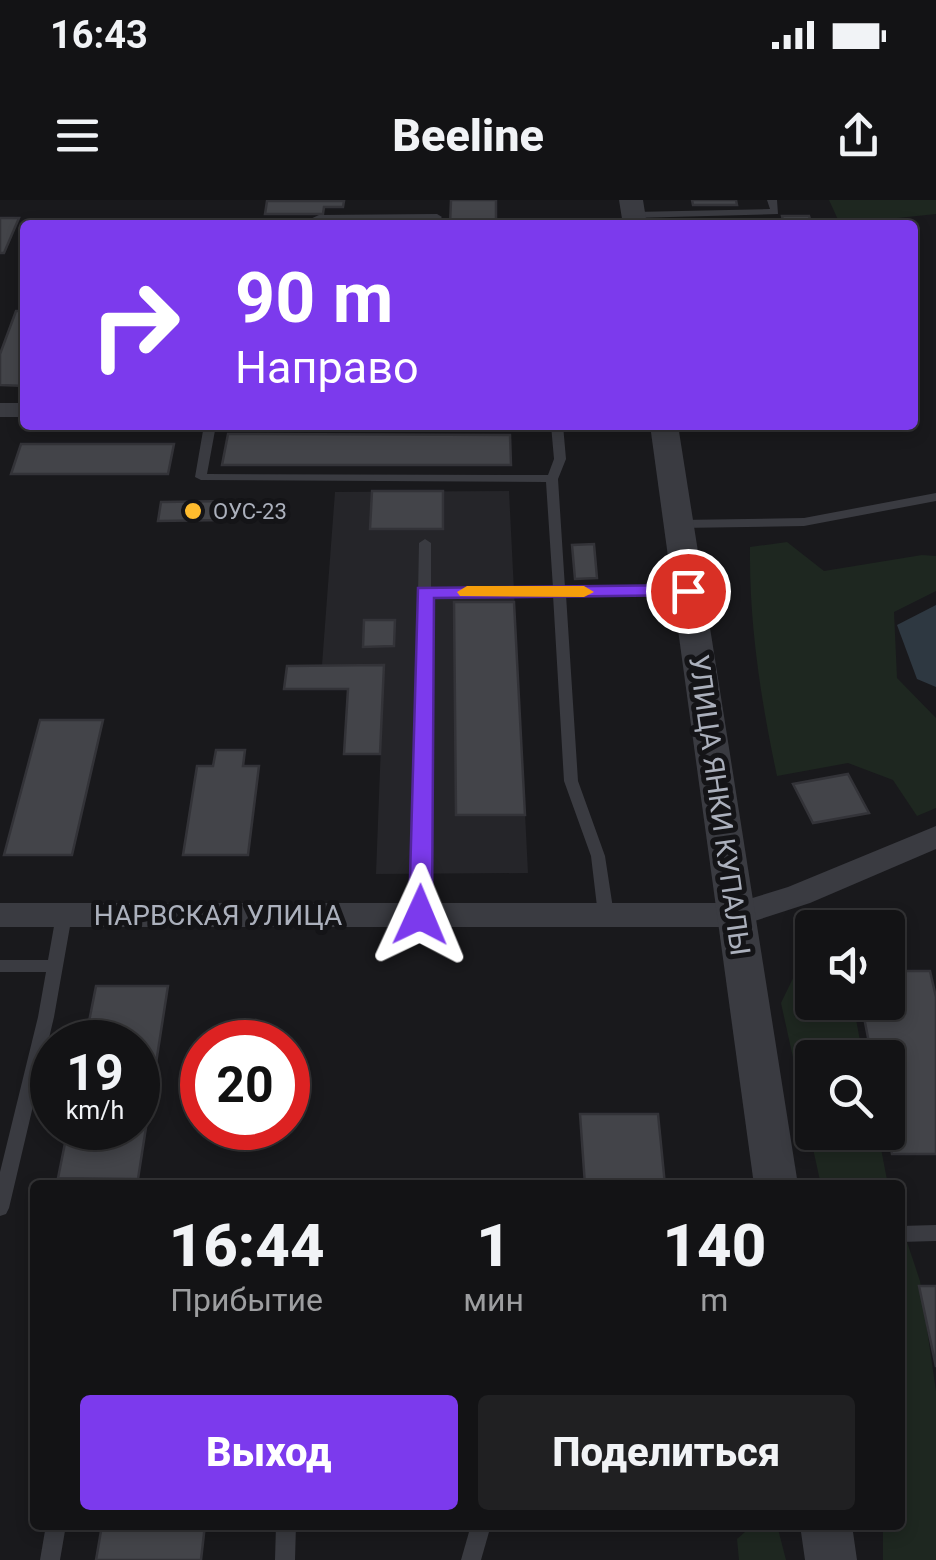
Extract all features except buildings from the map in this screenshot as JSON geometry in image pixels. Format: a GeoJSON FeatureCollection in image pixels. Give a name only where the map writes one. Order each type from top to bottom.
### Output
{"type":"FeatureCollection","features":[{"type":"Feature","properties":{"kind":"street","name":"УЛИЦА ЯНКИ КУПАЛЫ"},"geometry":{"type":"LineString","coordinates":[[665,430],[775,1180]]}},
{"type":"Feature","properties":{"kind":"street","name":"НАРВСКАЯ УЛИЦА"},"geometry":{"type":"LineString","coordinates":[[0,915],[736,914],[799,895],[936,836]]}},
{"type":"Feature","properties":{"kind":"street"},"geometry":{"type":"LineString","coordinates":[[827,1530],[831,1560]]}},
{"type":"Feature","properties":{"kind":"lane"},"geometry":{"type":"LineString","coordinates":[[633,213],[774,212],[772,200]]}},
{"type":"Feature","properties":{"kind":"lane"},"geometry":{"type":"LineString","coordinates":[[314,220],[398,220]]}},
{"type":"Feature","properties":{"kind":"lane"},"geometry":{"type":"LineString","coordinates":[[209,430],[201,477],[552,479]]}},
{"type":"Feature","properties":{"kind":"lane"},"geometry":{"type":"LineString","coordinates":[[557,430],[560,458],[552,479],[571,781],[598,856],[606,915]]}},
{"type":"Feature","properties":{"kind":"lane"},"geometry":{"type":"LineString","coordinates":[[679,524],[804,522],[936,496]]}},
{"type":"Feature","properties":{"kind":"lane"},"geometry":{"type":"LineString","coordinates":[[420,915],[425,543]]}},
{"type":"Feature","properties":{"kind":"lane"},"geometry":{"type":"LineString","coordinates":[[424,592],[688,591]]}},
{"type":"Feature","properties":{"kind":"lane"},"geometry":{"type":"LineString","coordinates":[[0,1208],[64,915]]}},
{"type":"Feature","properties":{"kind":"lane"},"geometry":{"type":"LineString","coordinates":[[0,966],[55,966]]}},
{"type":"Feature","properties":{"kind":"lane"},"geometry":{"type":"LineString","coordinates":[[905,1234],[936,1233]]}},
{"type":"Feature","properties":{"kind":"lane"},"geometry":{"type":"LineString","coordinates":[[50,1560],[55,1530]]}},
{"type":"Feature","properties":{"kind":"lane"},"geometry":{"type":"LineString","coordinates":[[284,1560],[286,1530]]}},
{"type":"Feature","properties":{"kind":"lane"},"geometry":{"type":"LineString","coordinates":[[471,1560],[480,1530]]}},
{"type":"Feature","properties":{"kind":"shaded area"},"geometry":{"type":"Polygon","coordinates":[[[829,200],[936,200],[936,214],[838,220],[829,200]]]}},
{"type":"Feature","properties":{"kind":"shaded area"},"geometry":{"type":"Polygon","coordinates":[[[509,491],[528,873],[376,874],[384,666],[322,665],[335,492],[509,491]]]}},
{"type":"Feature","properties":{"kind":"shaded area"},"geometry":{"type":"Polygon","coordinates":[[[787,542],[824,571],[936,556],[936,591],[894,612],[897,678],[936,718],[936,808],[917,816],[893,780],[848,763],[777,776],[757,662],[750,547],[787,542]]]}},
{"type":"Feature","properties":{"kind":"shaded area"},"geometry":{"type":"Polygon","coordinates":[[[936,605],[936,687],[917,679],[897,625],[936,605]]]}},
{"type":"Feature","properties":{"kind":"shaded area"},"geometry":{"type":"Polygon","coordinates":[[[795,974],[795,1020],[856,1020],[860,1040],[795,1040],[795,1067],[781,1003],[795,974]]]}},
{"type":"Feature","properties":{"kind":"shaded area"},"geometry":{"type":"Polygon","coordinates":[[[813,1150],[881,1150],[887,1180],[820,1180],[813,1150]]]}},
{"type":"Feature","properties":{"kind":"shaded area"},"geometry":{"type":"Polygon","coordinates":[[[905,1236],[920,1281],[936,1391],[936,1560],[883,1560],[883,1530],[905,1530],[905,1236]]]}},
{"type":"Feature","properties":{"kind":"shaded area"},"geometry":{"type":"Polygon","coordinates":[[[747,1530],[778,1530],[786,1560],[739,1560],[737,1539],[747,1530]]]}},
{"type":"Feature","properties":{"kind":"slow traffic"},"geometry":{"type":"LineString","coordinates":[[467,592],[584,592]]}},
{"type":"Feature","properties":{"kind":"place","name":"ОУС-23"},"geometry":{"type":"Point","coordinates":[193,511]}},
{"type":"Feature","properties":{"kind":"route"},"geometry":{"type":"LineString","coordinates":[[420,915],[424,592],[688,591]]}}]}
